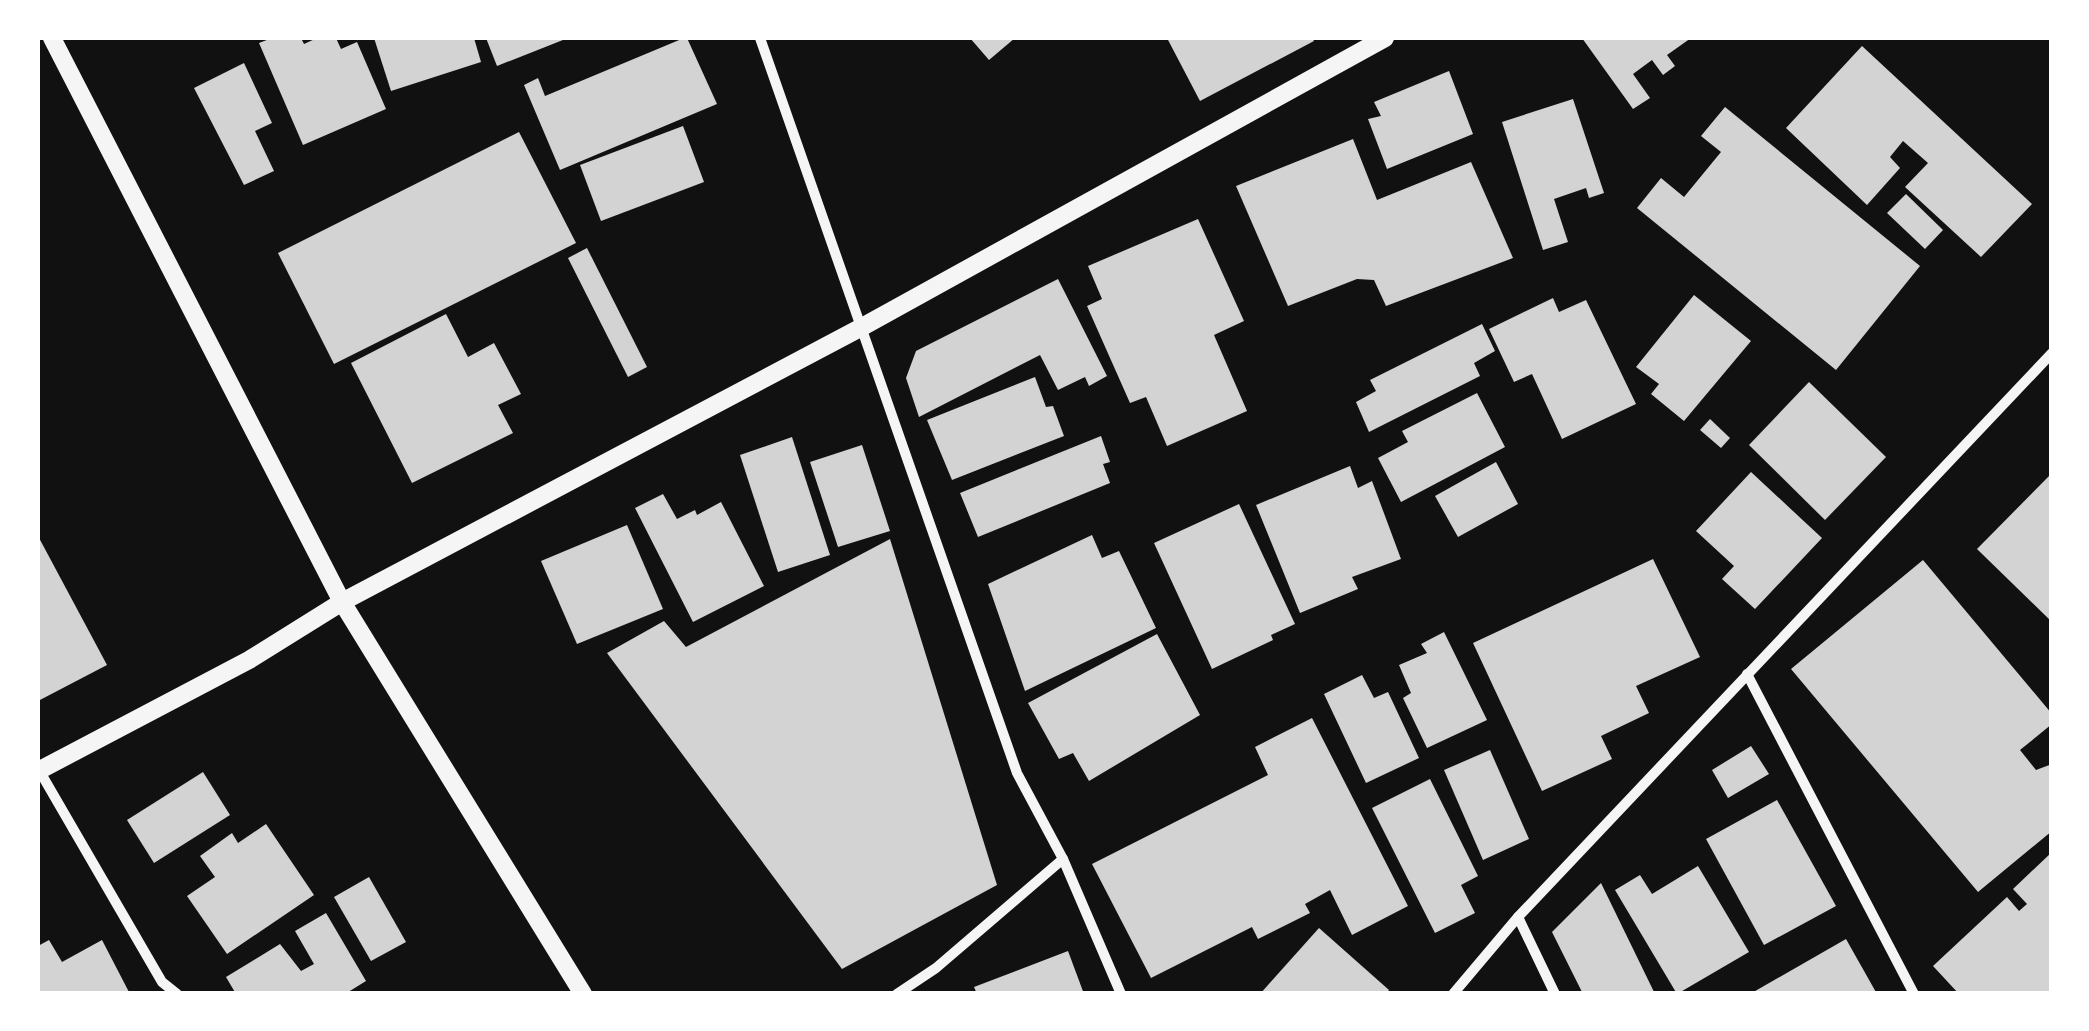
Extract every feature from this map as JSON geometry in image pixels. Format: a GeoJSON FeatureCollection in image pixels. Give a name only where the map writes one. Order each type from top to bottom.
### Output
{"type":"FeatureCollection","features":[{"type":"Feature","properties":{"kind":"street"},"geometry":{"type":"LineString","coordinates":[[52,38],[342,602],[582,994]]}},
{"type":"Feature","properties":{"kind":"street"},"geometry":{"type":"LineString","coordinates":[[760,38],[1017,773],[1063,858],[1121,994]]}},
{"type":"Feature","properties":{"kind":"street"},"geometry":{"type":"LineString","coordinates":[[177,994],[162,982],[38,771],[249,660],[342,602],[862,327],[1386,38]]}},
{"type":"Feature","properties":{"kind":"street"},"geometry":{"type":"LineString","coordinates":[[1453,994],[1518,917],[2052,352]]}},
{"type":"Feature","properties":{"kind":"street"},"geometry":{"type":"LineString","coordinates":[[1746,674],[1914,994]]}},
{"type":"Feature","properties":{"kind":"street"},"geometry":{"type":"LineString","coordinates":[[897,994],[936,968],[1063,858]]}},
{"type":"Feature","properties":{"kind":"street"},"geometry":{"type":"LineString","coordinates":[[1518,917],[1555,994]]}},
{"type":"Feature","properties":{"kind":"building"},"geometry":{"type":"Polygon","coordinates":[[[272,38],[301,38],[304,44],[317,38],[336,38],[341,49],[357,42],[386,109],[303,145],[259,43],[272,38]]]}},
{"type":"Feature","properties":{"kind":"building"},"geometry":{"type":"Polygon","coordinates":[[[374,38],[474,38],[481,62],[391,91],[374,38]]]}},
{"type":"Feature","properties":{"kind":"building"},"geometry":{"type":"Polygon","coordinates":[[[486,38],[568,38],[497,66],[486,38]]]}},
{"type":"Feature","properties":{"kind":"building"},"geometry":{"type":"Polygon","coordinates":[[[684,38],[717,104],[560,170],[524,85],[538,78],[545,96],[684,38]]]}},
{"type":"Feature","properties":{"kind":"building"},"geometry":{"type":"Polygon","coordinates":[[[970,38],[1015,38],[989,60],[970,38]]]}},
{"type":"Feature","properties":{"kind":"building"},"geometry":{"type":"Polygon","coordinates":[[[1167,38],[1312,38],[1314,41],[1200,101],[1167,38]]]}},
{"type":"Feature","properties":{"kind":"building"},"geometry":{"type":"Polygon","coordinates":[[[1582,38],[1691,38],[1667,55],[1675,66],[1663,75],[1652,60],[1633,74],[1650,98],[1633,109],[1582,38]]]}},
{"type":"Feature","properties":{"kind":"building"},"geometry":{"type":"Polygon","coordinates":[[[1862,46],[2032,204],[1981,257],[1905,187],[1928,163],[1903,141],[1890,157],[1900,168],[1867,205],[1786,128],[1862,46]]]}},
{"type":"Feature","properties":{"kind":"building"},"geometry":{"type":"Polygon","coordinates":[[[244,63],[272,123],[255,131],[274,171],[244,185],[194,88],[244,63]]]}},
{"type":"Feature","properties":{"kind":"building"},"geometry":{"type":"Polygon","coordinates":[[[1449,71],[1473,134],[1387,169],[1368,119],[1381,116],[1374,102],[1449,71]]]}},
{"type":"Feature","properties":{"kind":"building"},"geometry":{"type":"Polygon","coordinates":[[[1573,99],[1604,193],[1589,198],[1586,188],[1554,199],[1568,242],[1543,250],[1502,122],[1573,99]]]}},
{"type":"Feature","properties":{"kind":"building"},"geometry":{"type":"Polygon","coordinates":[[[1725,107],[1920,266],[1836,370],[1637,208],[1661,178],[1684,197],[1721,152],[1701,136],[1725,107]]]}},
{"type":"Feature","properties":{"kind":"building"},"geometry":{"type":"Polygon","coordinates":[[[683,126],[704,182],[601,221],[580,165],[683,126]]]}},
{"type":"Feature","properties":{"kind":"building"},"geometry":{"type":"Polygon","coordinates":[[[519,132],[576,243],[334,364],[278,253],[519,132]]]}},
{"type":"Feature","properties":{"kind":"building"},"geometry":{"type":"Polygon","coordinates":[[[1353,139],[1377,200],[1471,162],[1513,258],[1386,306],[1374,280],[1357,279],[1288,306],[1236,186],[1353,139]]]}},
{"type":"Feature","properties":{"kind":"building"},"geometry":{"type":"Polygon","coordinates":[[[1906,194],[1943,230],[1925,249],[1887,213],[1906,194]]]}},
{"type":"Feature","properties":{"kind":"building"},"geometry":{"type":"Polygon","coordinates":[[[1198,219],[1244,321],[1214,335],[1247,411],[1167,446],[1146,397],[1130,403],[1087,306],[1102,299],[1088,266],[1198,219]]]}},
{"type":"Feature","properties":{"kind":"building"},"geometry":{"type":"Polygon","coordinates":[[[587,248],[647,367],[628,377],[568,258],[587,248]]]}},
{"type":"Feature","properties":{"kind":"building"},"geometry":{"type":"Polygon","coordinates":[[[1058,279],[1107,376],[1089,386],[1085,377],[1058,390],[1040,355],[919,417],[906,378],[916,351],[1058,279]]]}},
{"type":"Feature","properties":{"kind":"building"},"geometry":{"type":"Polygon","coordinates":[[[1694,295],[1751,341],[1684,421],[1651,394],[1659,384],[1636,367],[1694,295]]]}},
{"type":"Feature","properties":{"kind":"building"},"geometry":{"type":"Polygon","coordinates":[[[1553,298],[1559,312],[1586,300],[1636,404],[1562,439],[1532,374],[1514,382],[1489,329],[1553,298]]]}},
{"type":"Feature","properties":{"kind":"building"},"geometry":{"type":"Polygon","coordinates":[[[446,314],[468,357],[494,343],[521,394],[498,405],[513,433],[412,483],[351,363],[446,314]]]}},
{"type":"Feature","properties":{"kind":"building"},"geometry":{"type":"Polygon","coordinates":[[[1482,324],[1495,351],[1474,363],[1480,376],[1369,432],[1356,402],[1376,391],[1370,380],[1482,324]]]}},
{"type":"Feature","properties":{"kind":"building"},"geometry":{"type":"Polygon","coordinates":[[[1035,377],[1046,407],[1053,406],[1064,436],[952,480],[927,420],[1035,377]]]}},
{"type":"Feature","properties":{"kind":"building"},"geometry":{"type":"Polygon","coordinates":[[[1809,382],[1886,457],[1825,520],[1749,445],[1809,382]]]}},
{"type":"Feature","properties":{"kind":"building"},"geometry":{"type":"Polygon","coordinates":[[[1477,393],[1505,447],[1401,502],[1378,458],[1408,442],[1402,431],[1477,393]]]}},
{"type":"Feature","properties":{"kind":"building"},"geometry":{"type":"Polygon","coordinates":[[[1710,419],[1730,438],[1721,448],[1700,430],[1710,419]]]}},
{"type":"Feature","properties":{"kind":"building"},"geometry":{"type":"Polygon","coordinates":[[[1101,436],[1110,462],[1103,464],[1110,483],[978,537],[960,493],[1101,436]]]}},
{"type":"Feature","properties":{"kind":"building"},"geometry":{"type":"Polygon","coordinates":[[[792,437],[830,555],[778,572],[740,455],[792,437]]]}},
{"type":"Feature","properties":{"kind":"building"},"geometry":{"type":"Polygon","coordinates":[[[862,445],[890,531],[838,547],[810,462],[862,445]]]}},
{"type":"Feature","properties":{"kind":"building"},"geometry":{"type":"Polygon","coordinates":[[[1496,462],[1518,504],[1458,537],[1435,496],[1496,462]]]}},
{"type":"Feature","properties":{"kind":"building"},"geometry":{"type":"Polygon","coordinates":[[[1350,466],[1358,488],[1372,481],[1401,559],[1352,577],[1358,589],[1300,613],[1256,505],[1350,466]]]}},
{"type":"Feature","properties":{"kind":"building"},"geometry":{"type":"Polygon","coordinates":[[[1751,472],[1822,538],[1755,609],[1722,579],[1734,566],[1696,531],[1751,472]]]}},
{"type":"Feature","properties":{"kind":"building"},"geometry":{"type":"Polygon","coordinates":[[[2052,473],[2052,622],[1977,549],[2052,473]]]}},
{"type":"Feature","properties":{"kind":"building"},"geometry":{"type":"Polygon","coordinates":[[[663,494],[677,519],[695,510],[697,515],[721,502],[764,586],[693,622],[635,508],[663,494]]]}},
{"type":"Feature","properties":{"kind":"building"},"geometry":{"type":"Polygon","coordinates":[[[1239,504],[1295,624],[1271,635],[1273,640],[1212,669],[1154,543],[1239,504]]]}},
{"type":"Feature","properties":{"kind":"building"},"geometry":{"type":"Polygon","coordinates":[[[627,525],[663,609],[577,644],[541,561],[627,525]]]}},
{"type":"Feature","properties":{"kind":"building"},"geometry":{"type":"Polygon","coordinates":[[[1092,535],[1102,558],[1119,551],[1156,628],[1025,691],[988,584],[1092,535]]]}},
{"type":"Feature","properties":{"kind":"building"},"geometry":{"type":"Polygon","coordinates":[[[38,536],[107,665],[38,701],[38,536]]]}},
{"type":"Feature","properties":{"kind":"building"},"geometry":{"type":"Polygon","coordinates":[[[890,539],[997,885],[842,969],[607,653],[664,621],[686,647],[890,539]]]}},
{"type":"Feature","properties":{"kind":"building"},"geometry":{"type":"Polygon","coordinates":[[[1653,559],[1700,657],[1636,686],[1649,713],[1601,736],[1612,759],[1542,791],[1473,643],[1653,559]]]}},
{"type":"Feature","properties":{"kind":"building"},"geometry":{"type":"Polygon","coordinates":[[[1923,560],[2052,714],[2052,724],[2020,750],[2036,770],[2052,764],[2052,831],[1978,892],[1791,669],[1923,560]]]}},
{"type":"Feature","properties":{"kind":"building"},"geometry":{"type":"Polygon","coordinates":[[[1444,632],[1487,720],[1427,748],[1403,698],[1411,693],[1399,665],[1427,653],[1421,644],[1444,632]]]}},
{"type":"Feature","properties":{"kind":"building"},"geometry":{"type":"Polygon","coordinates":[[[1157,634],[1200,715],[1089,781],[1073,753],[1059,759],[1028,703],[1157,634]]]}},
{"type":"Feature","properties":{"kind":"building"},"geometry":{"type":"Polygon","coordinates":[[[1362,675],[1374,698],[1388,692],[1419,758],[1366,783],[1324,694],[1362,675]]]}},
{"type":"Feature","properties":{"kind":"building"},"geometry":{"type":"Polygon","coordinates":[[[1312,718],[1408,906],[1352,935],[1330,890],[1305,904],[1310,913],[1258,939],[1252,927],[1151,978],[1092,864],[1268,775],[1255,747],[1312,718]]]}},
{"type":"Feature","properties":{"kind":"building"},"geometry":{"type":"Polygon","coordinates":[[[1751,746],[1769,774],[1728,798],[1712,770],[1751,746]]]}},
{"type":"Feature","properties":{"kind":"building"},"geometry":{"type":"Polygon","coordinates":[[[1490,750],[1529,839],[1483,860],[1444,770],[1490,750]]]}},
{"type":"Feature","properties":{"kind":"building"},"geometry":{"type":"Polygon","coordinates":[[[203,772],[230,815],[154,863],[127,820],[203,772]]]}},
{"type":"Feature","properties":{"kind":"building"},"geometry":{"type":"Polygon","coordinates":[[[1430,779],[1478,876],[1461,885],[1475,913],[1435,933],[1372,808],[1430,779]]]}},
{"type":"Feature","properties":{"kind":"building"},"geometry":{"type":"Polygon","coordinates":[[[1777,800],[1836,906],[1764,945],[1706,839],[1777,800]]]}},
{"type":"Feature","properties":{"kind":"building"},"geometry":{"type":"Polygon","coordinates":[[[266,824],[314,895],[227,954],[187,896],[215,877],[200,856],[232,833],[238,843],[266,824]]]}},
{"type":"Feature","properties":{"kind":"building"},"geometry":{"type":"Polygon","coordinates":[[[2052,852],[2052,994],[1959,994],[1933,966],[2007,897],[2019,911],[2027,904],[2013,889],[2052,852]]]}},
{"type":"Feature","properties":{"kind":"building"},"geometry":{"type":"Polygon","coordinates":[[[1698,866],[1749,952],[1677,994],[1615,890],[1640,875],[1652,894],[1698,866]]]}},
{"type":"Feature","properties":{"kind":"building"},"geometry":{"type":"Polygon","coordinates":[[[369,877],[406,942],[371,961],[334,897],[369,877]]]}},
{"type":"Feature","properties":{"kind":"building"},"geometry":{"type":"Polygon","coordinates":[[[1601,883],[1655,994],[1583,994],[1552,932],[1601,883]]]}},
{"type":"Feature","properties":{"kind":"building"},"geometry":{"type":"Polygon","coordinates":[[[326,913],[366,981],[345,994],[236,994],[226,977],[280,944],[301,971],[314,964],[295,931],[326,913]]]}},
{"type":"Feature","properties":{"kind":"building"},"geometry":{"type":"Polygon","coordinates":[[[1319,928],[1389,990],[1386,994],[1260,994],[1319,928]]]}},
{"type":"Feature","properties":{"kind":"building"},"geometry":{"type":"Polygon","coordinates":[[[1846,939],[1877,994],[1750,994],[1846,939]]]}},
{"type":"Feature","properties":{"kind":"building"},"geometry":{"type":"Polygon","coordinates":[[[49,940],[62,962],[102,940],[130,994],[38,994],[38,946],[49,940]]]}},
{"type":"Feature","properties":{"kind":"building"},"geometry":{"type":"Polygon","coordinates":[[[1068,951],[1084,994],[977,994],[974,987],[1068,951]]]}}]}
